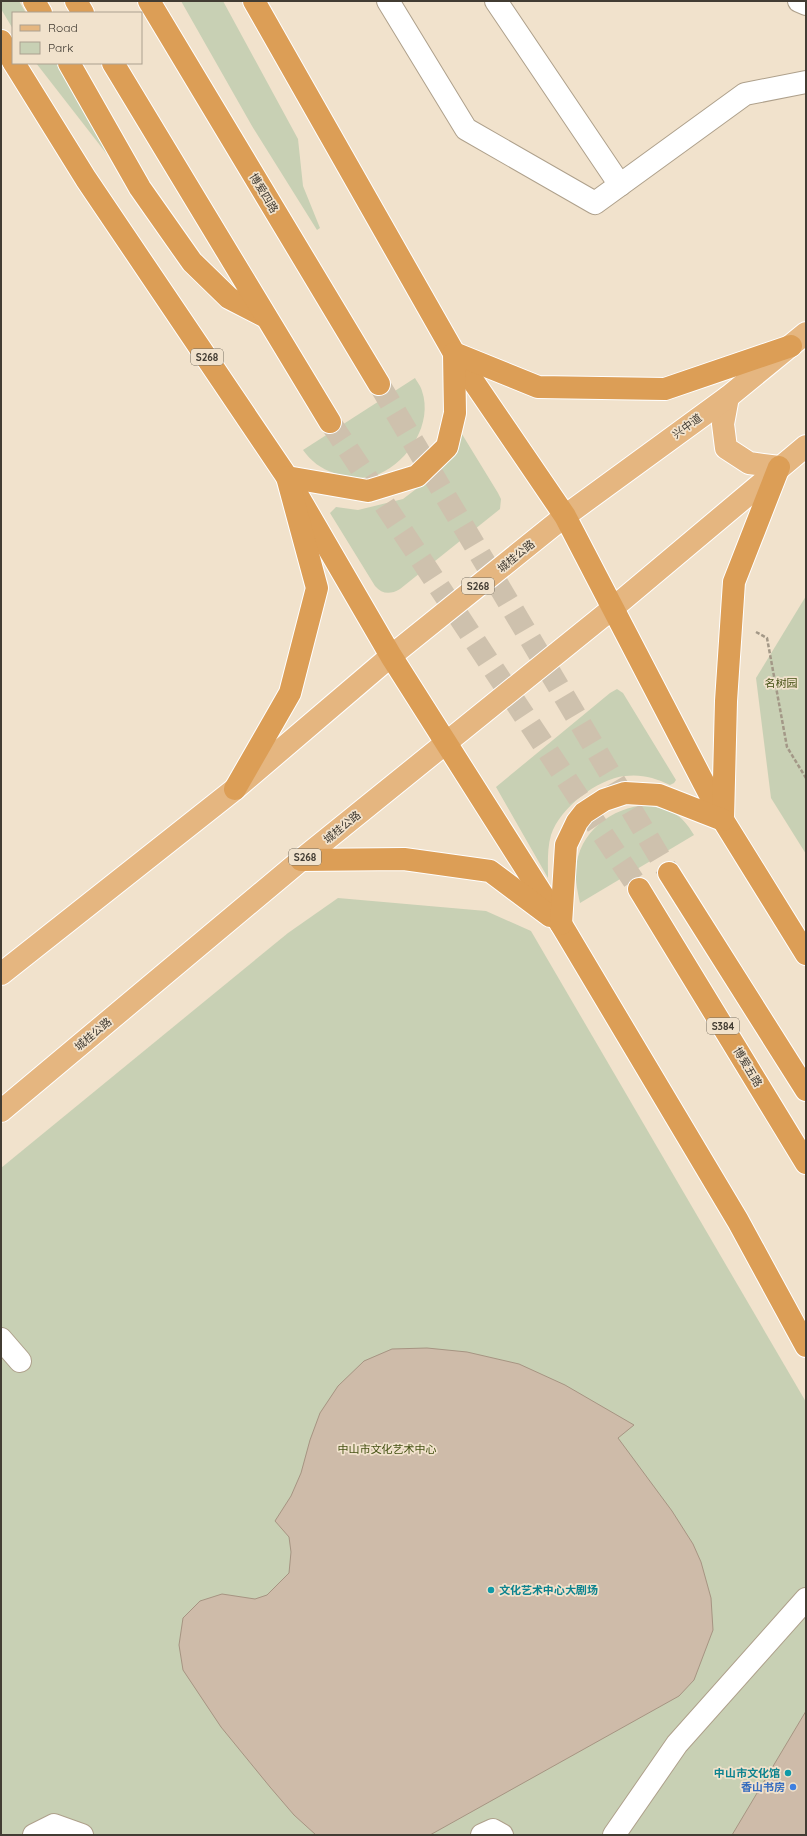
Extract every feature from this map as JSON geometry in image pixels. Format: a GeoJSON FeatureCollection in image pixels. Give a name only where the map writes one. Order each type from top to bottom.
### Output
{"type":"FeatureCollection","features":[{"type":"Feature","properties":{"kind":"highway"},"geometry":{"type":"LineString","coordinates":[[34,1],[40,12]]}},
{"type":"Feature","properties":{"kind":"highway"},"geometry":{"type":"LineString","coordinates":[[76,1],[82,12]]}},
{"type":"Feature","properties":{"kind":"highway","name":"博爱四路"},"geometry":{"type":"LineString","coordinates":[[149,1],[379,384]]}},
{"type":"Feature","properties":{"kind":"highway"},"geometry":{"type":"LineString","coordinates":[[254,1],[454,353],[565,516],[723,820],[806,954]]}},
{"type":"Feature","properties":{"kind":"highway","name":"S268"},"geometry":{"type":"LineString","coordinates":[[1,41],[12,59]]}},
{"type":"Feature","properties":{"kind":"highway","name":"S268"},"geometry":{"type":"LineString","coordinates":[[15,64],[86,179],[287,477],[391,656],[445,742]]}},
{"type":"Feature","properties":{"kind":"highway"},"geometry":{"type":"LineString","coordinates":[[70,64],[140,188],[192,262],[229,298],[266,317]]}},
{"type":"Feature","properties":{"kind":"highway"},"geometry":{"type":"LineString","coordinates":[[114,64],[330,422]]}},
{"type":"Feature","properties":{"kind":"highway"},"geometry":{"type":"LineString","coordinates":[[454,353],[538,387],[665,390],[798,339]]}},
{"type":"Feature","properties":{"kind":"highway"},"geometry":{"type":"LineString","coordinates":[[287,477],[368,490],[417,476],[447,447],[455,413],[454,353]]}},
{"type":"Feature","properties":{"kind":"highway"},"geometry":{"type":"LineString","coordinates":[[723,820],[726,701],[734,582],[780,467]]}},
{"type":"Feature","properties":{"kind":"highway","name":"S268"},"geometry":{"type":"LineString","coordinates":[[235,789],[290,693],[317,588],[287,477]]}},
{"type":"Feature","properties":{"kind":"highway"},"geometry":{"type":"LineString","coordinates":[[445,742],[560,924],[738,1221],[806,1346]]}},
{"type":"Feature","properties":{"kind":"highway"},"geometry":{"type":"LineString","coordinates":[[560,924],[566,845],[577,822],[584,813],[604,800],[625,793],[659,795],[723,820]]}},
{"type":"Feature","properties":{"kind":"highway"},"geometry":{"type":"LineString","coordinates":[[301,860],[404,859],[490,871],[560,924]]}},
{"type":"Feature","properties":{"kind":"highway"},"geometry":{"type":"LineString","coordinates":[[670,873],[806,1090]]}},
{"type":"Feature","properties":{"kind":"highway","name":"博爱五路"},"geometry":{"type":"LineString","coordinates":[[639,889],[806,1163]]}},
{"type":"Feature","properties":{"kind":"main road","name":"兴中道"},"geometry":{"type":"LineString","coordinates":[[565,516],[728,397],[798,339]]}},
{"type":"Feature","properties":{"kind":"main road"},"geometry":{"type":"LineString","coordinates":[[728,397],[724,424],[726,448],[749,463],[780,467]]}},
{"type":"Feature","properties":{"kind":"main road"},"geometry":{"type":"LineString","coordinates":[[613,608],[806,446]]}},
{"type":"Feature","properties":{"kind":"main road","name":"城桂公路"},"geometry":{"type":"LineString","coordinates":[[1,974],[235,789],[391,656],[565,516]]}},
{"type":"Feature","properties":{"kind":"main road","name":"城桂公路"},"geometry":{"type":"LineString","coordinates":[[1,1111],[301,860],[445,742],[613,608]]}},
{"type":"Feature","properties":{"kind":"street"},"geometry":{"type":"LineString","coordinates":[[388,1],[466,129],[595,204],[745,94],[806,82]]}},
{"type":"Feature","properties":{"kind":"street"},"geometry":{"type":"LineString","coordinates":[[496,1],[620,185]]}},
{"type":"Feature","properties":{"kind":"street"},"geometry":{"type":"LineString","coordinates":[[799,1],[806,4]]}},
{"type":"Feature","properties":{"kind":"street"},"geometry":{"type":"LineString","coordinates":[[1,1339],[20,1361]]}},
{"type":"Feature","properties":{"kind":"street"},"geometry":{"type":"LineString","coordinates":[[614,1835],[677,1744],[806,1599]]}},
{"type":"Feature","properties":{"kind":"street"},"geometry":{"type":"LineString","coordinates":[[34,1835],[54,1825],[82,1835]]}},
{"type":"Feature","properties":{"kind":"street"},"geometry":{"type":"LineString","coordinates":[[482,1835],[494,1830],[502,1835]]}},
{"type":"Feature","properties":{"kind":"path"},"geometry":{"type":"LineString","coordinates":[[732,618],[767,638],[787,747],[806,778]]}},
{"type":"Feature","properties":{"kind":"green space"},"geometry":{"type":"Polygon","coordinates":[[[1,1],[19,1],[25,12],[12,12],[12,27],[1,9],[1,1]]]}},
{"type":"Feature","properties":{"kind":"green space"},"geometry":{"type":"Polygon","coordinates":[[[181,1],[223,1],[298,139],[303,186],[320,228],[317,230],[252,126],[181,1]]]}},
{"type":"Feature","properties":{"kind":"green space"},"geometry":{"type":"Polygon","coordinates":[[[37,64],[57,64],[120,171],[37,64]]]}},
{"type":"Feature","properties":{"kind":"green space"},"geometry":{"type":"Polygon","coordinates":[[[415,378],[420,386],[425,403],[421,428],[416,440],[409,450],[390,468],[379,474],[368,477],[357,478],[339,475],[321,467],[309,458],[303,450],[415,378]]]}},
{"type":"Feature","properties":{"kind":"green space"},"geometry":{"type":"Polygon","coordinates":[[[457,426],[498,493],[501,499],[500,509],[400,589],[390,593],[380,591],[375,586],[330,513],[336,507],[358,510],[403,499],[428,480],[457,426]]]}},
{"type":"Feature","properties":{"kind":"green space","name":"名树园"},"geometry":{"type":"Polygon","coordinates":[[[806,596],[806,854],[771,798],[756,678],[806,596]]]}},
{"type":"Feature","properties":{"kind":"green space"},"geometry":{"type":"Polygon","coordinates":[[[617,689],[623,693],[676,780],[670,785],[648,777],[625,776],[614,778],[603,783],[581,796],[562,815],[551,835],[548,851],[548,878],[496,787],[610,693],[617,689]]]}},
{"type":"Feature","properties":{"kind":"green space"},"geometry":{"type":"Polygon","coordinates":[[[647,805],[669,811],[680,817],[694,835],[580,903],[576,883],[578,856],[590,833],[610,816],[634,807],[647,805]]]}},
{"type":"Feature","properties":{"kind":"green space","name":"中山市文化艺术中心"},"geometry":{"type":"Polygon","coordinates":[[[338,898],[486,911],[531,931],[806,1402],[806,1835],[1,1835],[1,1168],[288,933],[338,898]]]}},
{"type":"Feature","properties":{"kind":"building","name":"文化艺术中心大剧场"},"geometry":{"type":"Polygon","coordinates":[[[427,1348],[467,1352],[519,1364],[565,1385],[634,1425],[618,1438],[672,1511],[693,1544],[701,1562],[711,1598],[713,1630],[694,1680],[679,1696],[430,1835],[316,1835],[294,1815],[221,1727],[183,1670],[179,1645],[183,1618],[200,1601],[222,1594],[255,1599],[267,1595],[289,1573],[291,1552],[289,1537],[275,1521],[291,1496],[301,1473],[310,1440],[320,1413],[338,1386],[364,1361],[392,1349],[427,1348]]]}},
{"type":"Feature","properties":{"kind":"building","name":"中山市文化馆"},"geometry":{"type":"Polygon","coordinates":[[[806,1711],[806,1835],[732,1835],[806,1711]]]}},
{"type":"Feature","properties":{"kind":"tunnel"},"geometry":{"type":"LineString","coordinates":[[379,384],[669,873]]}},
{"type":"Feature","properties":{"kind":"tunnel"},"geometry":{"type":"LineString","coordinates":[[330,422],[639,889]]}},
{"type":"Feature","properties":{"kind":"place","name":"文化艺术中心大剧场"},"geometry":{"type":"Point","coordinates":[491,1590]}},
{"type":"Feature","properties":{"kind":"place","name":"中山市文化馆"},"geometry":{"type":"Point","coordinates":[788,1773]}},
{"type":"Feature","properties":{"kind":"place","name":"香山书房"},"geometry":{"type":"Point","coordinates":[793,1787]}}]}
